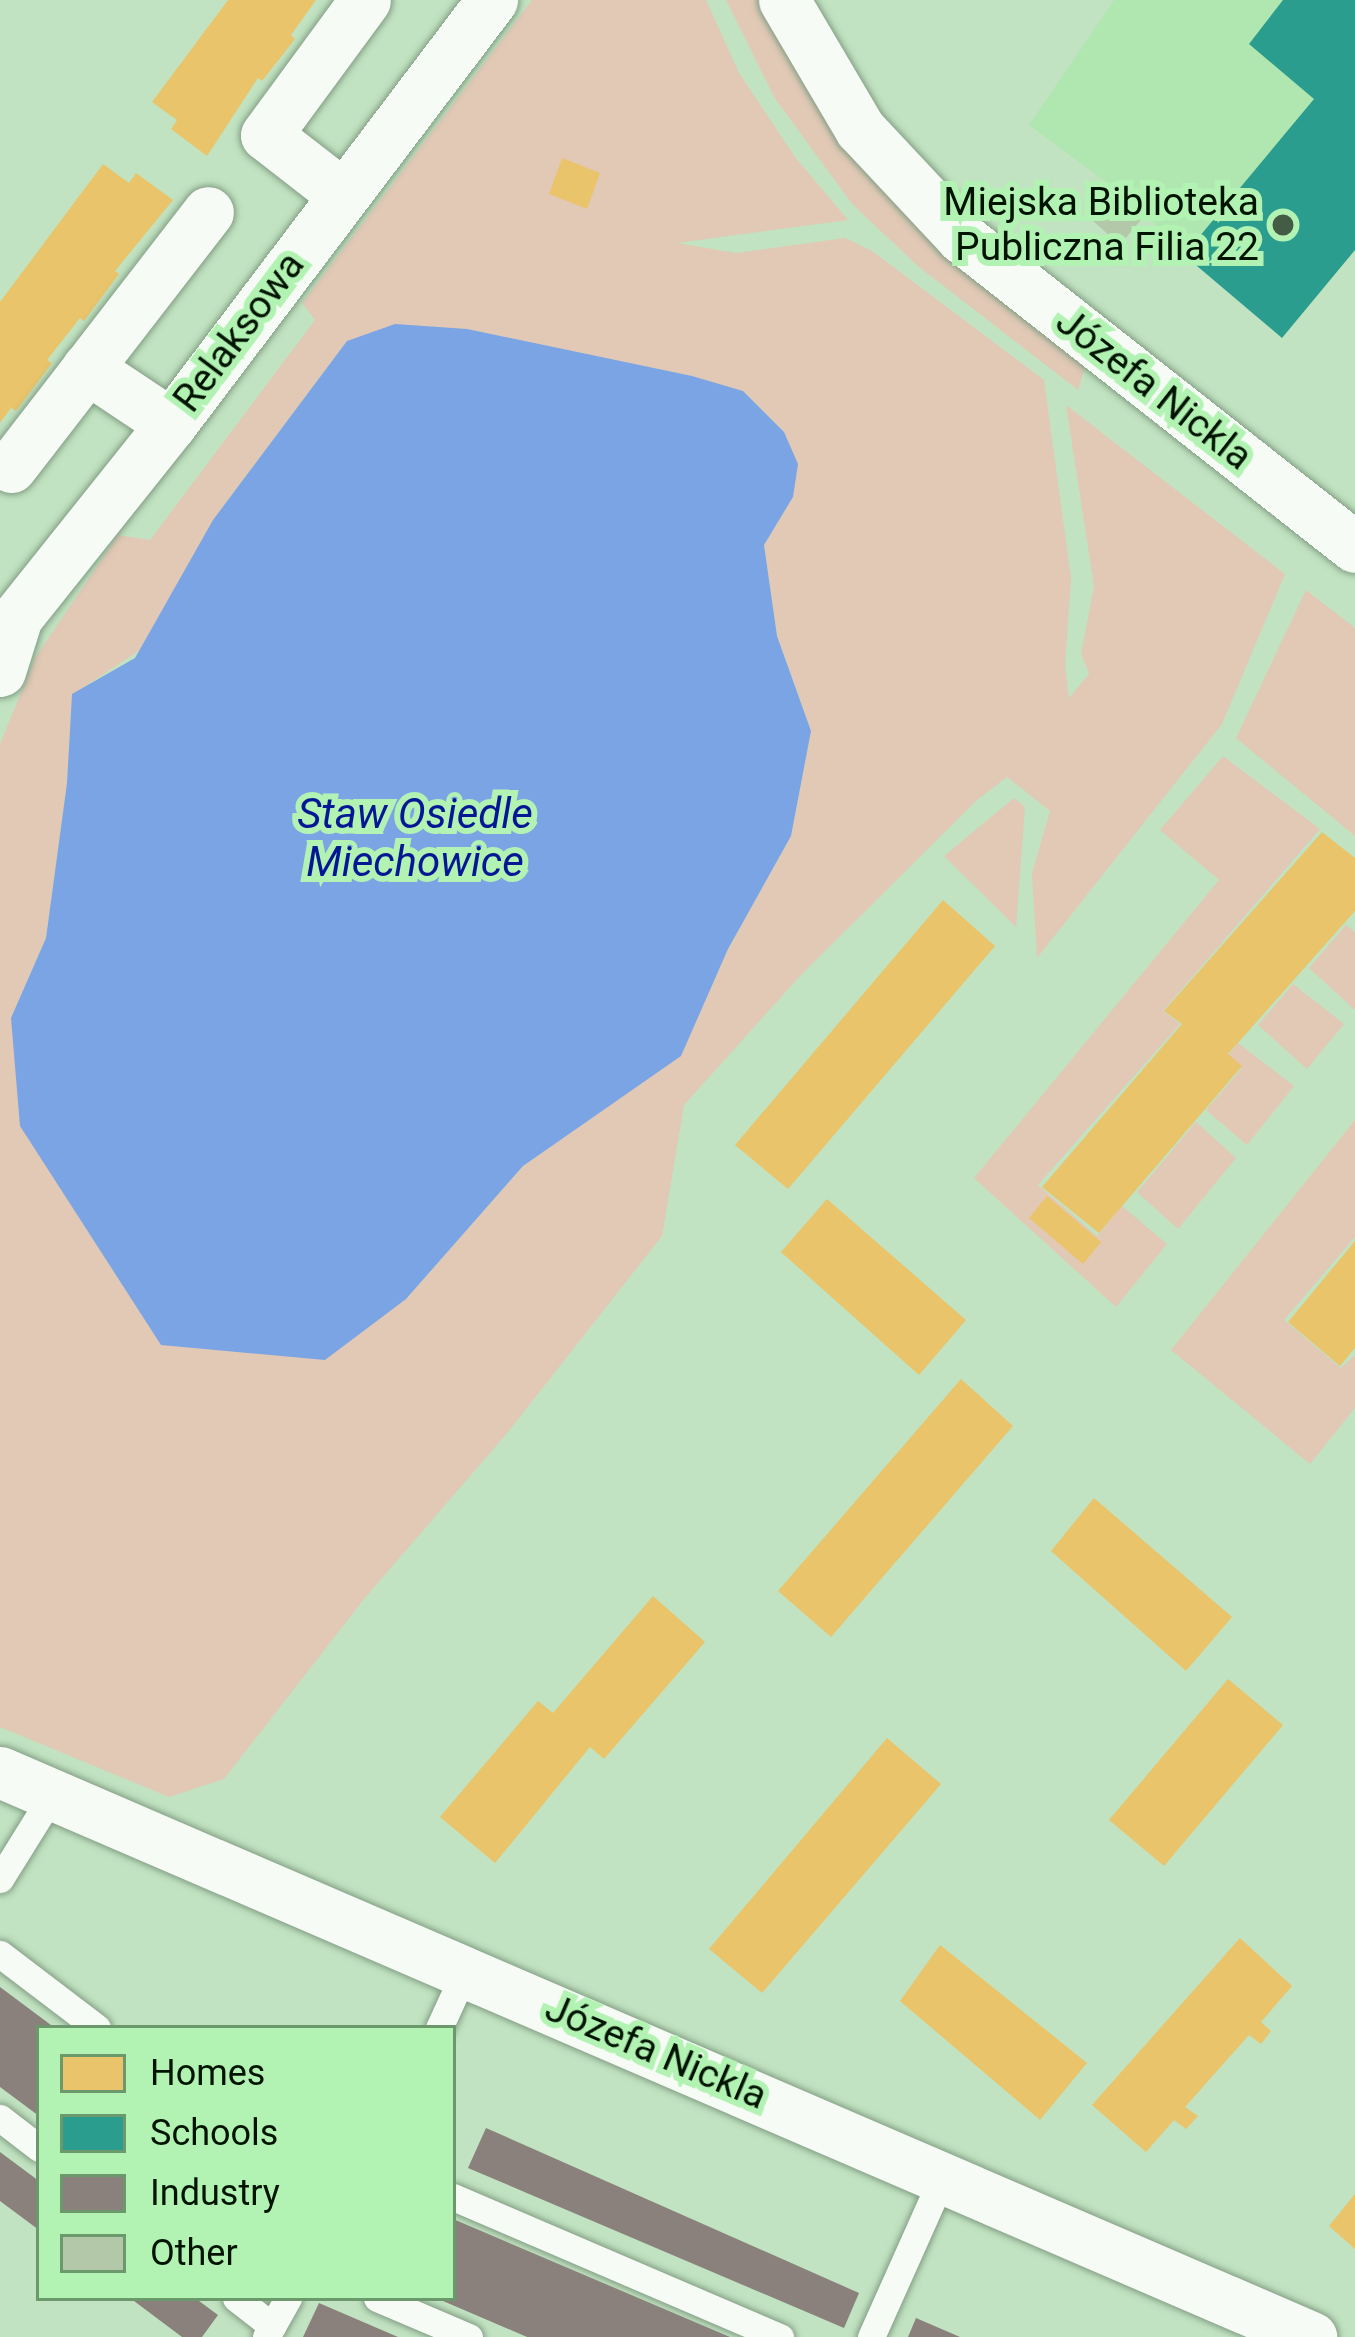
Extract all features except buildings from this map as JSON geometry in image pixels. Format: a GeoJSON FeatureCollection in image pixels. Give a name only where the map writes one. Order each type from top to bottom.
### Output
{"type":"FeatureCollection","features":[{"type":"Feature","properties":{"kind":"street"},"geometry":{"type":"LineString","coordinates":[[342,194],[266,135],[365,0]]}},
{"type":"Feature","properties":{"kind":"street","name":"Relaksowa"},"geometry":{"type":"LineString","coordinates":[[0,671],[8,609],[171,424],[492,0]]}},
{"type":"Feature","properties":{"kind":"street","name":"Józefa Nickla"},"geometry":{"type":"LineString","coordinates":[[784,0],[860,129],[962,237],[1355,547]]}},
{"type":"Feature","properties":{"kind":"street"},"geometry":{"type":"LineString","coordinates":[[11,467],[208,212]]}},
{"type":"Feature","properties":{"kind":"street"},"geometry":{"type":"LineString","coordinates":[[87,368],[171,424]]}},
{"type":"Feature","properties":{"kind":"street","name":"Józefa Nickla"},"geometry":{"type":"LineString","coordinates":[[0,1772],[1311,2337]]}},
{"type":"Feature","properties":{"kind":"lane"},"geometry":{"type":"LineString","coordinates":[[0,1879],[53,1794]]}},
{"type":"Feature","properties":{"kind":"lane"},"geometry":{"type":"LineString","coordinates":[[0,1954],[93,2025]]}},
{"type":"Feature","properties":{"kind":"lane"},"geometry":{"type":"LineString","coordinates":[[440,2025],[466,1969]]}},
{"type":"Feature","properties":{"kind":"lane"},"geometry":{"type":"LineString","coordinates":[[0,2119],[36,2146]]}},
{"type":"Feature","properties":{"kind":"lane"},"geometry":{"type":"LineString","coordinates":[[871,2337],[943,2176]]}},
{"type":"Feature","properties":{"kind":"lane"},"geometry":{"type":"LineString","coordinates":[[456,2198],[780,2337]]}},
{"type":"Feature","properties":{"kind":"lane"},"geometry":{"type":"LineString","coordinates":[[239,2301],[269,2331],[286,2301]]}},
{"type":"Feature","properties":{"kind":"lane"},"geometry":{"type":"LineString","coordinates":[[384,2301],[469,2337]]}},
{"type":"Feature","properties":{"kind":"shaded area"},"geometry":{"type":"Polygon","coordinates":[[[532,0],[706,0],[739,73],[795,157],[848,220],[677,243],[736,253],[845,238],[872,251],[1044,380],[1071,578],[1065,665],[1069,698],[1089,674],[1081,654],[1094,586],[1066,405],[1285,574],[1222,724],[1037,958],[1032,873],[1050,811],[1007,777],[977,800],[800,976],[684,1105],[662,1236],[508,1432],[364,1599],[224,1779],[169,1797],[0,1727],[0,744],[35,658],[118,535],[150,540],[315,320],[302,303],[532,0]],[[467,329],[347,341],[213,520],[140,650],[72,695],[67,783],[46,938],[11,1018],[406,1299],[523,1166],[681,1055],[728,949],[791,836],[811,731],[777,636],[764,545],[793,497],[784,432],[743,391],[467,329]]]}},
{"type":"Feature","properties":{"kind":"shaded area"},"geometry":{"type":"Polygon","coordinates":[[[726,0],[766,0],[1087,360],[1078,390],[919,267],[852,204],[774,97],[726,0]]]}},
{"type":"Feature","properties":{"kind":"shaded area"},"geometry":{"type":"Polygon","coordinates":[[[1114,0],[1355,0],[1355,250],[1282,338],[1120,192],[1029,125],[1114,0]]]}},
{"type":"Feature","properties":{"kind":"shaded area"},"geometry":{"type":"Polygon","coordinates":[[[1306,590],[1355,628],[1355,836],[1236,738],[1306,590]]]}},
{"type":"Feature","properties":{"kind":"shaded area"},"geometry":{"type":"Polygon","coordinates":[[[1223,756],[1320,829],[1163,1011],[1180,1024],[1038,1185],[1097,1236],[1122,1206],[1167,1244],[1116,1307],[974,1178],[1219,880],[1160,830],[1223,756]]]}},
{"type":"Feature","properties":{"kind":"shaded area"},"geometry":{"type":"Polygon","coordinates":[[[1014,798],[1025,807],[1016,927],[944,856],[1014,798]]]}},
{"type":"Feature","properties":{"kind":"shaded area"},"geometry":{"type":"Polygon","coordinates":[[[1346,925],[1355,932],[1355,1010],[1309,968],[1346,925]]]}},
{"type":"Feature","properties":{"kind":"shaded area"},"geometry":{"type":"Polygon","coordinates":[[[1293,984],[1344,1024],[1307,1069],[1258,1025],[1293,984]]]}},
{"type":"Feature","properties":{"kind":"shaded area"},"geometry":{"type":"Polygon","coordinates":[[[1238,1043],[1294,1086],[1247,1145],[1206,1110],[1242,1068],[1228,1055],[1238,1043]]]}},
{"type":"Feature","properties":{"kind":"shaded area"},"geometry":{"type":"Polygon","coordinates":[[[1355,1120],[1355,1237],[1284,1320],[1341,1368],[1355,1355],[1355,1408],[1310,1464],[1171,1350],[1355,1120]]]}},
{"type":"Feature","properties":{"kind":"shaded area"},"geometry":{"type":"Polygon","coordinates":[[[1196,1122],[1236,1158],[1178,1229],[1137,1192],[1196,1122]]]}},
{"type":"Feature","properties":{"kind":"water","name":"Staw Osiedle Miechowice"},"geometry":{"type":"Polygon","coordinates":[[[395,324],[467,329],[692,376],[743,391],[784,432],[798,464],[793,497],[764,545],[777,636],[811,731],[791,836],[728,949],[681,1056],[523,1166],[406,1299],[325,1360],[161,1345],[20,1126],[11,1018],[46,938],[67,783],[72,694],[135,658],[213,520],[347,341],[395,324]]]}},
{"type":"Feature","properties":{"kind":"place","name":"Miejska Biblioteka Publiczna Filia 22"},"geometry":{"type":"Point","coordinates":[1283,225]}}]}
